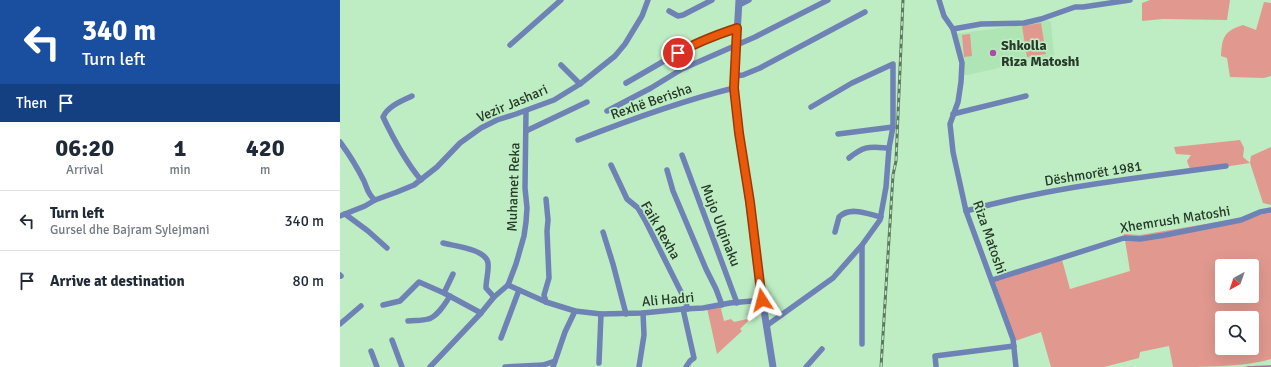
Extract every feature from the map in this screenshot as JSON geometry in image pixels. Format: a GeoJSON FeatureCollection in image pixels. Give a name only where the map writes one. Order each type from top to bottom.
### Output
{"type":"FeatureCollection","features":[{"type":"Feature","properties":{"kind":"street"},"geometry":{"type":"LineString","coordinates":[[510,44],[561,0]]}},
{"type":"Feature","properties":{"kind":"street","name":"Vezir Jashari"},"geometry":{"type":"LineString","coordinates":[[342,215],[397,192],[421,180],[438,167],[460,144],[481,128],[497,120],[554,100],[580,84],[615,56],[625,44],[642,16],[648,0]]}},
{"type":"Feature","properties":{"kind":"street"},"geometry":{"type":"LineString","coordinates":[[669,11],[678,16],[683,15],[712,0]]}},
{"type":"Feature","properties":{"kind":"street"},"geometry":{"type":"LineString","coordinates":[[749,0],[739,2],[734,88],[762,300],[773,367]]}},
{"type":"Feature","properties":{"kind":"street"},"geometry":{"type":"LineString","coordinates":[[607,111],[651,88],[682,69],[769,30],[828,0]]}},
{"type":"Feature","properties":{"kind":"street","name":"Riza Matoshi"},"geometry":{"type":"LineString","coordinates":[[939,0],[944,16],[954,29],[962,63],[958,102],[950,124],[953,152],[966,211],[1006,320],[1014,346],[1016,367]]}},
{"type":"Feature","properties":{"kind":"street"},"geometry":{"type":"LineString","coordinates":[[1075,7],[1080,0]]}},
{"type":"Feature","properties":{"kind":"street"},"geometry":{"type":"LineString","coordinates":[[954,29],[981,24],[1024,23],[1075,7],[1130,0]]}},
{"type":"Feature","properties":{"kind":"street"},"geometry":{"type":"LineString","coordinates":[[735,76],[760,68],[865,12]]}},
{"type":"Feature","properties":{"kind":"street"},"geometry":{"type":"LineString","coordinates":[[626,83],[690,46],[737,28]]}},
{"type":"Feature","properties":{"kind":"street"},"geometry":{"type":"LineString","coordinates":[[766,326],[833,278],[862,246],[881,217],[886,187],[892,127],[893,64],[852,83],[811,107]]}},
{"type":"Feature","properties":{"kind":"street"},"geometry":{"type":"LineString","coordinates":[[561,65],[580,84]]}},
{"type":"Feature","properties":{"kind":"street","name":"Rexhë Berisha"},"geometry":{"type":"LineString","coordinates":[[578,140],[627,121],[706,95],[734,88]]}},
{"type":"Feature","properties":{"kind":"street"},"geometry":{"type":"LineString","coordinates":[[412,96],[389,108],[383,117],[400,152],[410,168],[421,180]]}},
{"type":"Feature","properties":{"kind":"street"},"geometry":{"type":"LineString","coordinates":[[953,114],[1026,96]]}},
{"type":"Feature","properties":{"kind":"street"},"geometry":{"type":"LineString","coordinates":[[526,132],[587,102]]}},
{"type":"Feature","properties":{"kind":"street","name":"Muhamet Reka"},"geometry":{"type":"LineString","coordinates":[[508,285],[524,236],[526,222],[526,111]]}},
{"type":"Feature","properties":{"kind":"street"},"geometry":{"type":"LineString","coordinates":[[838,134],[892,127]]}},
{"type":"Feature","properties":{"kind":"street"},"geometry":{"type":"LineString","coordinates":[[340,142],[346,149],[358,170],[370,196],[375,200]]}},
{"type":"Feature","properties":{"kind":"street"},"geometry":{"type":"LineString","coordinates":[[849,158],[862,148],[889,148]]}},
{"type":"Feature","properties":{"kind":"street","name":"Mujo Ulqinaku"},"geometry":{"type":"LineString","coordinates":[[682,155],[737,303]]}},
{"type":"Feature","properties":{"kind":"street","name":"Faik Rexha"},"geometry":{"type":"LineString","coordinates":[[611,165],[627,198],[638,208],[645,220],[683,296],[694,358],[686,367]]}},
{"type":"Feature","properties":{"kind":"street","name":"Dëshmorët 1981"},"geometry":{"type":"LineString","coordinates":[[966,211],[1004,201],[1094,183],[1226,166]]}},
{"type":"Feature","properties":{"kind":"street"},"geometry":{"type":"LineString","coordinates":[[667,170],[675,197],[722,304]]}},
{"type":"Feature","properties":{"kind":"street"},"geometry":{"type":"LineString","coordinates":[[546,199],[548,220],[549,278],[544,295],[546,302]]}},
{"type":"Feature","properties":{"kind":"street","name":"Xhemrush Matoshi"},"geometry":{"type":"LineString","coordinates":[[992,280],[1124,238],[1140,239],[1165,236],[1241,220],[1260,212],[1271,210]]}},
{"type":"Feature","properties":{"kind":"street"},"geometry":{"type":"LineString","coordinates":[[835,232],[839,216],[846,212],[853,211],[881,217]]}},
{"type":"Feature","properties":{"kind":"street","name":"Vezir Jashari"},"geometry":{"type":"LineString","coordinates":[[342,215],[368,231],[387,248]]}},
{"type":"Feature","properties":{"kind":"street"},"geometry":{"type":"LineString","coordinates":[[603,232],[626,314]]}},
{"type":"Feature","properties":{"kind":"street"},"geometry":{"type":"LineString","coordinates":[[443,243],[471,249],[485,257],[488,262],[486,288],[494,296]]}},
{"type":"Feature","properties":{"kind":"street"},"geometry":{"type":"LineString","coordinates":[[862,246],[862,344]]}},
{"type":"Feature","properties":{"kind":"street"},"geometry":{"type":"LineString","coordinates":[[444,293],[453,274]]}},
{"type":"Feature","properties":{"kind":"street"},"geometry":{"type":"LineString","coordinates":[[383,305],[400,301],[419,282],[450,296],[481,313]]}},
{"type":"Feature","properties":{"kind":"street"},"geometry":{"type":"LineString","coordinates":[[430,367],[481,313],[494,296],[508,285]]}},
{"type":"Feature","properties":{"kind":"street","name":"Ali Hadri"},"geometry":{"type":"LineString","coordinates":[[508,285],[546,302],[575,311],[601,314],[643,313],[703,308],[722,304],[762,300]]}},
{"type":"Feature","properties":{"kind":"street"},"geometry":{"type":"LineString","coordinates":[[501,338],[519,290]]}},
{"type":"Feature","properties":{"kind":"street"},"geometry":{"type":"LineString","coordinates":[[408,321],[427,319],[431,317],[440,310],[450,296]]}},
{"type":"Feature","properties":{"kind":"street"},"geometry":{"type":"LineString","coordinates":[[340,324],[361,306]]}},
{"type":"Feature","properties":{"kind":"street"},"geometry":{"type":"LineString","coordinates":[[505,367],[543,366],[554,364],[575,311]]}},
{"type":"Feature","properties":{"kind":"street"},"geometry":{"type":"LineString","coordinates":[[639,367],[644,335],[643,313]]}},
{"type":"Feature","properties":{"kind":"street"},"geometry":{"type":"LineString","coordinates":[[599,363],[601,314]]}},
{"type":"Feature","properties":{"kind":"street"},"geometry":{"type":"LineString","coordinates":[[392,340],[402,367]]}},
{"type":"Feature","properties":{"kind":"street"},"geometry":{"type":"LineString","coordinates":[[936,366],[935,356],[1014,346]]}},
{"type":"Feature","properties":{"kind":"street"},"geometry":{"type":"LineString","coordinates":[[806,367],[822,349]]}},
{"type":"Feature","properties":{"kind":"street"},"geometry":{"type":"LineString","coordinates":[[371,352],[377,367]]}},
{"type":"Feature","properties":{"kind":"shaded area"},"geometry":{"type":"Polygon","coordinates":[[[1150,0],[1230,0],[1227,20],[1163,19],[1142,21],[1142,3],[1150,0]]]}},
{"type":"Feature","properties":{"kind":"shaded area"},"geometry":{"type":"Polygon","coordinates":[[[1264,2],[1271,3],[1271,76],[1264,78],[1230,77],[1227,58],[1221,56],[1223,39],[1228,32],[1243,25],[1256,30],[1264,2]]]}},
{"type":"Feature","properties":{"kind":"shaded area"},"geometry":{"type":"Polygon","coordinates":[[[1047,20],[1051,22],[1054,56],[967,75],[961,75],[955,34],[1047,20]]]}},
{"type":"Feature","properties":{"kind":"shaded area"},"geometry":{"type":"Polygon","coordinates":[[[1041,23],[1046,54],[1027,57],[1022,26],[1041,23]]]}},
{"type":"Feature","properties":{"kind":"shaded area"},"geometry":{"type":"Polygon","coordinates":[[[970,34],[972,56],[964,57],[962,35],[970,34]]]}},
{"type":"Feature","properties":{"kind":"shaded area"},"geometry":{"type":"Polygon","coordinates":[[[1240,140],[1244,148],[1243,157],[1250,163],[1191,172],[1187,161],[1191,155],[1176,154],[1174,147],[1240,140]]]}},
{"type":"Feature","properties":{"kind":"shaded area"},"geometry":{"type":"Polygon","coordinates":[[[1271,147],[1271,205],[1263,203],[1250,163],[1251,156],[1271,147]]]}},
{"type":"Feature","properties":{"kind":"shaded area"},"geometry":{"type":"Polygon","coordinates":[[[1271,213],[1271,359],[1236,365],[1173,367],[1169,346],[1140,352],[1139,358],[1104,367],[1051,367],[1041,332],[1015,341],[993,279],[1061,256],[1070,289],[1130,271],[1124,234],[1140,235],[1271,213]]]}},
{"type":"Feature","properties":{"kind":"shaded area"},"geometry":{"type":"Polygon","coordinates":[[[720,305],[724,321],[731,319],[734,322],[747,319],[749,320],[740,329],[742,331],[717,354],[707,308],[720,305]]]}},
{"type":"Feature","properties":{"kind":"waterway"},"geometry":{"type":"LineString","coordinates":[[1247,367],[1271,366]]}},
{"type":"Feature","properties":{"kind":"railway"},"geometry":{"type":"LineString","coordinates":[[881,367],[893,175],[896,161],[903,0]]}},
{"type":"Feature","properties":{"kind":"place","name":"Shkolla Riza Matoshi"},"geometry":{"type":"Point","coordinates":[993,53]}},
{"type":"Feature","properties":{"kind":"route"},"geometry":{"type":"LineString","coordinates":[[678,53],[690,46],[737,28],[734,88],[762,300]]}}]}
